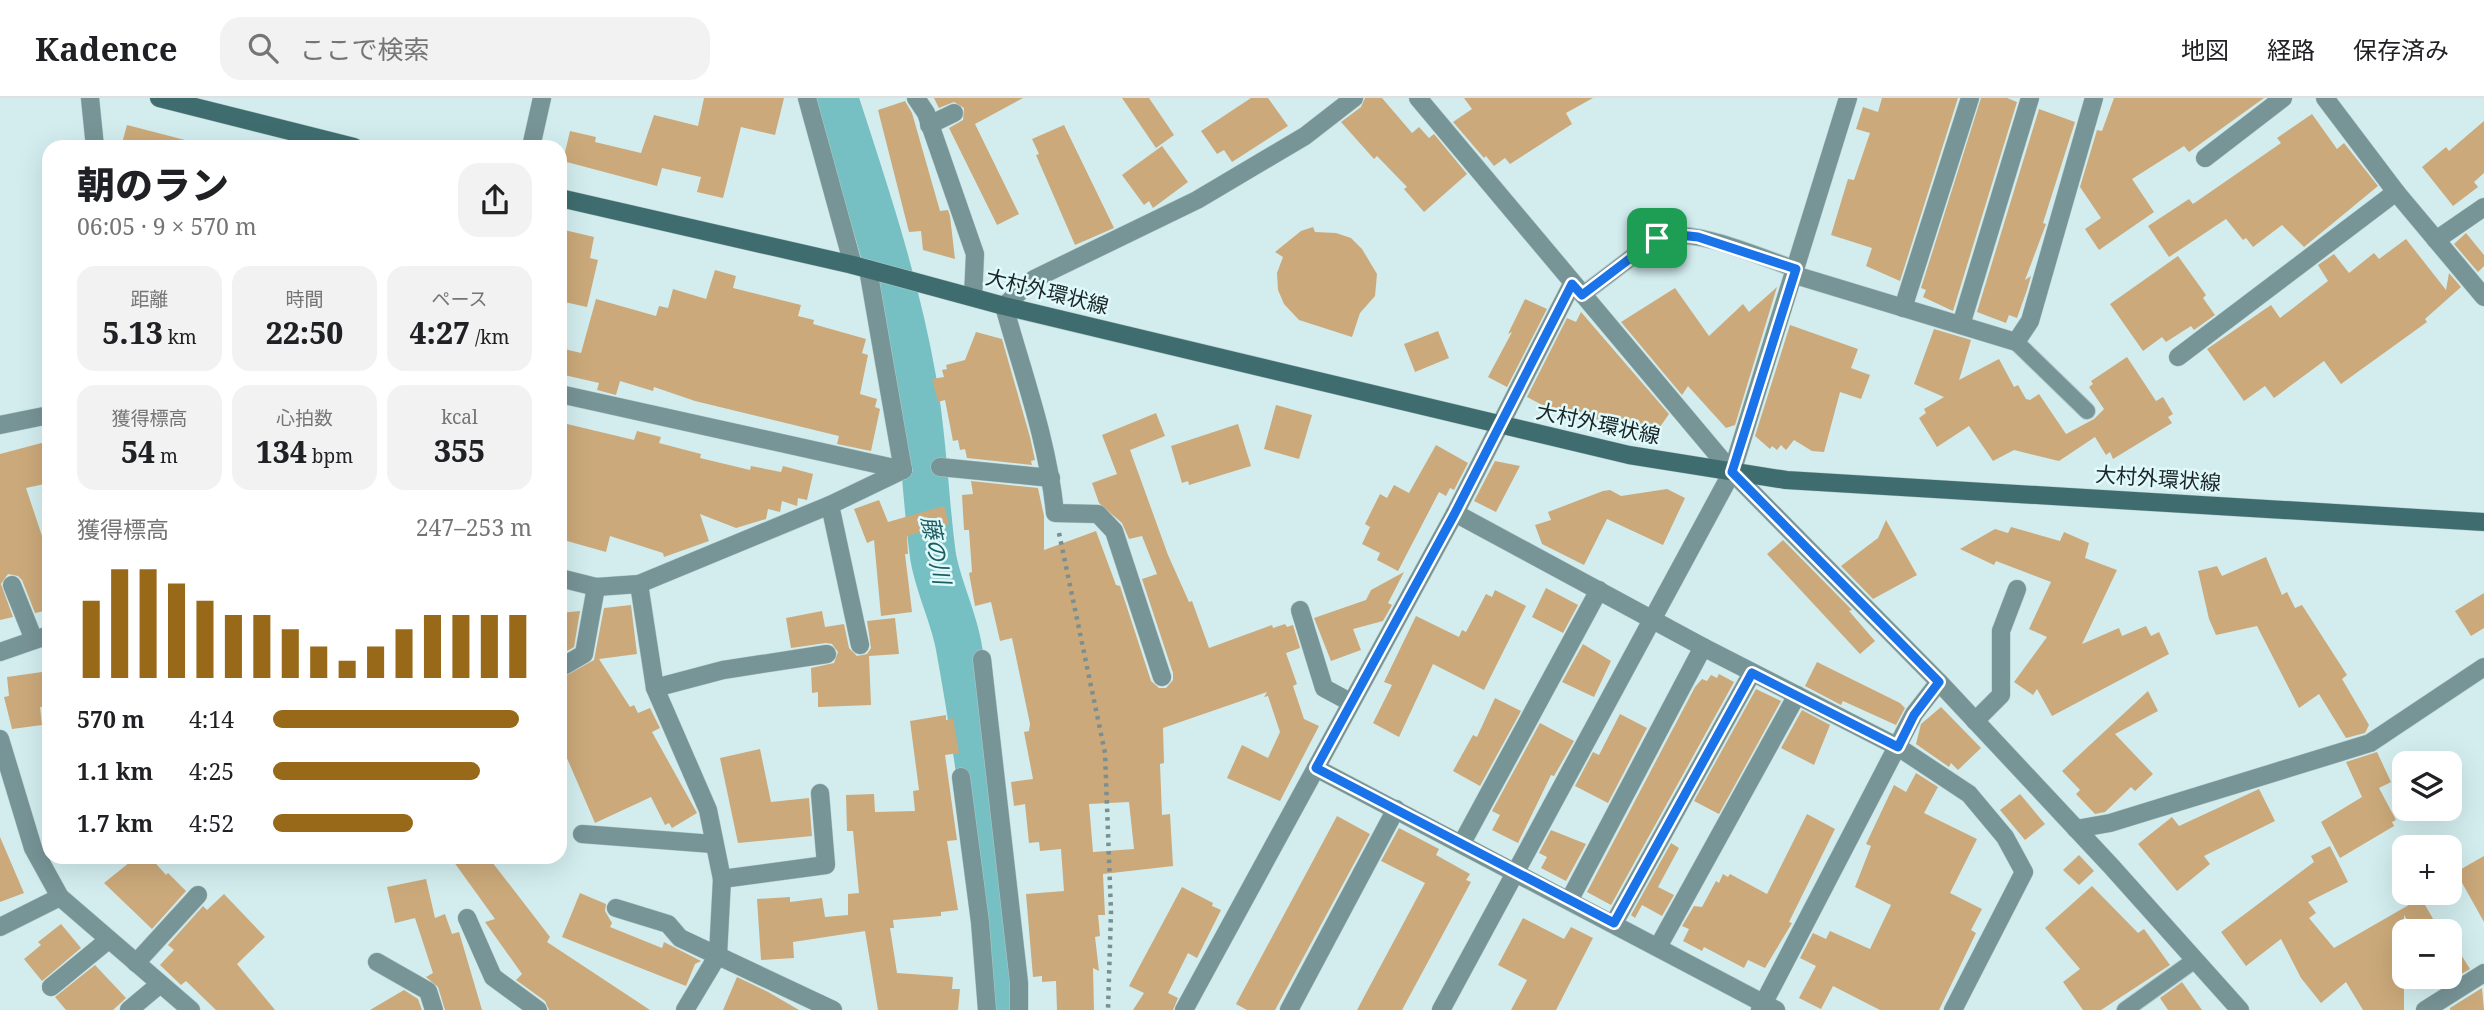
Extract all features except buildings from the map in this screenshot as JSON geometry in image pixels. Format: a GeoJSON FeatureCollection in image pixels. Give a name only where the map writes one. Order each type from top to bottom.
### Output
{"type":"FeatureCollection","features":[{"type":"Feature","properties":{"kind":"main road"},"geometry":{"type":"LineString","coordinates":[[159,98],[326,140]]}},
{"type":"Feature","properties":{"kind":"main road","name":"大村外環状線"},"geometry":{"type":"LineString","coordinates":[[567,200],[864,268],[1004,306],[1629,455],[1786,480],[2484,522]]}},
{"type":"Feature","properties":{"kind":"street"},"geometry":{"type":"LineString","coordinates":[[90,98],[94,140]]}},
{"type":"Feature","properties":{"kind":"street"},"geometry":{"type":"LineString","coordinates":[[533,140],[542,98]]}},
{"type":"Feature","properties":{"kind":"street"},"geometry":{"type":"LineString","coordinates":[[807,98],[864,268],[903,470]]}},
{"type":"Feature","properties":{"kind":"street"},"geometry":{"type":"LineString","coordinates":[[916,98],[929,125],[975,254],[973,297]]}},
{"type":"Feature","properties":{"kind":"street"},"geometry":{"type":"LineString","coordinates":[[1162,677],[1114,531],[1098,514],[1055,513],[1051,478],[1004,306],[1034,279],[1164,217],[1281,150],[1353,98]]}},
{"type":"Feature","properties":{"kind":"street"},"geometry":{"type":"LineString","coordinates":[[1418,98],[1732,472],[1939,682],[2240,1010]]}},
{"type":"Feature","properties":{"kind":"street"},"geometry":{"type":"LineString","coordinates":[[1441,1010],[1732,472],[1848,98]]}},
{"type":"Feature","properties":{"kind":"street"},"geometry":{"type":"LineString","coordinates":[[1903,308],[1970,98]]}},
{"type":"Feature","properties":{"kind":"street"},"geometry":{"type":"LineString","coordinates":[[1961,325],[2030,98]]}},
{"type":"Feature","properties":{"kind":"street"},"geometry":{"type":"LineString","coordinates":[[1796,272],[1903,308],[2016,341],[2030,321],[2094,98]]}},
{"type":"Feature","properties":{"kind":"street"},"geometry":{"type":"LineString","coordinates":[[2205,158],[2283,98]]}},
{"type":"Feature","properties":{"kind":"street"},"geometry":{"type":"LineString","coordinates":[[2325,98],[2396,192],[2484,297]]}},
{"type":"Feature","properties":{"kind":"street"},"geometry":{"type":"LineString","coordinates":[[929,125],[954,113]]}},
{"type":"Feature","properties":{"kind":"street"},"geometry":{"type":"LineString","coordinates":[[2178,357],[2396,192]]}},
{"type":"Feature","properties":{"kind":"street"},"geometry":{"type":"LineString","coordinates":[[2436,240],[2484,207]]}},
{"type":"Feature","properties":{"kind":"street"},"geometry":{"type":"LineString","coordinates":[[1184,1010],[1455,513],[1500,425],[1577,290]]}},
{"type":"Feature","properties":{"kind":"street"},"geometry":{"type":"LineString","coordinates":[[567,396],[903,470]]}},
{"type":"Feature","properties":{"kind":"street"},"geometry":{"type":"LineString","coordinates":[[0,425],[42,416]]}},
{"type":"Feature","properties":{"kind":"street"},"geometry":{"type":"LineString","coordinates":[[940,467],[1051,478]]}},
{"type":"Feature","properties":{"kind":"street"},"geometry":{"type":"LineString","coordinates":[[567,580],[596,587],[639,584],[830,505],[903,470]]}},
{"type":"Feature","properties":{"kind":"street"},"geometry":{"type":"LineString","coordinates":[[830,505],[860,645]]}},
{"type":"Feature","properties":{"kind":"street"},"geometry":{"type":"LineString","coordinates":[[1455,513],[1752,673],[1898,747],[1969,794],[2005,837],[2024,872],[1953,1010]]}},
{"type":"Feature","properties":{"kind":"street"},"geometry":{"type":"LineString","coordinates":[[639,584],[655,688],[708,810],[722,879],[718,955],[685,1010]]}},
{"type":"Feature","properties":{"kind":"street"},"geometry":{"type":"LineString","coordinates":[[0,652],[42,637],[12,585]]}},
{"type":"Feature","properties":{"kind":"street"},"geometry":{"type":"LineString","coordinates":[[567,664],[584,654],[596,587]]}},
{"type":"Feature","properties":{"kind":"street"},"geometry":{"type":"LineString","coordinates":[[1975,721],[2001,695],[2001,631],[2017,589]]}},
{"type":"Feature","properties":{"kind":"street"},"geometry":{"type":"LineString","coordinates":[[1462,842],[1599,590]]}},
{"type":"Feature","properties":{"kind":"street"},"geometry":{"type":"LineString","coordinates":[[1300,610],[1324,688],[1350,702]]}},
{"type":"Feature","properties":{"kind":"street"},"geometry":{"type":"LineString","coordinates":[[1570,899],[1703,647]]}},
{"type":"Feature","properties":{"kind":"street"},"geometry":{"type":"LineString","coordinates":[[655,688],[723,670],[827,654]]}},
{"type":"Feature","properties":{"kind":"street"},"geometry":{"type":"LineString","coordinates":[[982,659],[1019,983],[1019,1010]]}},
{"type":"Feature","properties":{"kind":"street"},"geometry":{"type":"LineString","coordinates":[[2076,829],[2110,824],[2370,743],[2484,667]]}},
{"type":"Feature","properties":{"kind":"street"},"geometry":{"type":"LineString","coordinates":[[1614,923],[1752,673]]}},
{"type":"Feature","properties":{"kind":"street"},"geometry":{"type":"LineString","coordinates":[[1316,768],[1570,899],[1767,1008],[1914,715],[1939,682]]}},
{"type":"Feature","properties":{"kind":"street"},"geometry":{"type":"LineString","coordinates":[[1658,947],[1797,695]]}},
{"type":"Feature","properties":{"kind":"street"},"geometry":{"type":"LineString","coordinates":[[0,739],[33,848],[60,897],[191,1010]]}},
{"type":"Feature","properties":{"kind":"street"},"geometry":{"type":"LineString","coordinates":[[961,777],[980,922],[987,1010]]}},
{"type":"Feature","properties":{"kind":"street"},"geometry":{"type":"LineString","coordinates":[[722,879],[826,865],[820,793]]}},
{"type":"Feature","properties":{"kind":"street"},"geometry":{"type":"LineString","coordinates":[[1289,1010],[1396,809]]}},
{"type":"Feature","properties":{"kind":"street"},"geometry":{"type":"LineString","coordinates":[[582,834],[713,844]]}},
{"type":"Feature","properties":{"kind":"street"},"geometry":{"type":"LineString","coordinates":[[136,963],[198,895]]}},
{"type":"Feature","properties":{"kind":"street"},"geometry":{"type":"LineString","coordinates":[[0,927],[60,897]]}},
{"type":"Feature","properties":{"kind":"street"},"geometry":{"type":"LineString","coordinates":[[616,908],[668,923],[680,938],[833,1010]]}},
{"type":"Feature","properties":{"kind":"street"},"geometry":{"type":"LineString","coordinates":[[467,918],[493,977],[538,1010]]}},
{"type":"Feature","properties":{"kind":"street"},"geometry":{"type":"LineString","coordinates":[[51,987],[107,940]]}},
{"type":"Feature","properties":{"kind":"street"},"geometry":{"type":"LineString","coordinates":[[377,962],[428,991],[434,1010]]}},
{"type":"Feature","properties":{"kind":"street"},"geometry":{"type":"LineString","coordinates":[[2425,1010],[2484,973]]}},
{"type":"Feature","properties":{"kind":"street"},"geometry":{"type":"LineString","coordinates":[[129,1010],[160,984]]}},
{"type":"Feature","properties":{"kind":"lane"},"geometry":{"type":"LineString","coordinates":[[1577,290],[1657,238],[1670,234],[1698,237],[1796,272]]}},
{"type":"Feature","properties":{"kind":"lane"},"geometry":{"type":"LineString","coordinates":[[2016,341],[2087,411]]}},
{"type":"Feature","properties":{"kind":"lane"},"geometry":{"type":"LineString","coordinates":[[2125,1010],[2195,960]]}},
{"type":"Feature","properties":{"kind":"path"},"geometry":{"type":"LineString","coordinates":[[1055,513],[1105,753],[1111,912],[1108,1010]]}},
{"type":"Feature","properties":{"kind":"waterway","name":"藤の川"},"geometry":{"type":"LineString","coordinates":[[835,98],[889,271],[913,378],[933,556],[957,636],[981,783],[1004,1010]]}},
{"type":"Feature","properties":{"kind":"route"},"geometry":{"type":"LineString","coordinates":[[1670,234],[1698,237],[1796,269],[1732,472],[1939,682],[1914,715],[1898,747],[1752,673],[1614,923],[1316,768],[1455,513],[1572,284],[1582,295],[1657,238],[1670,234]]}}]}
